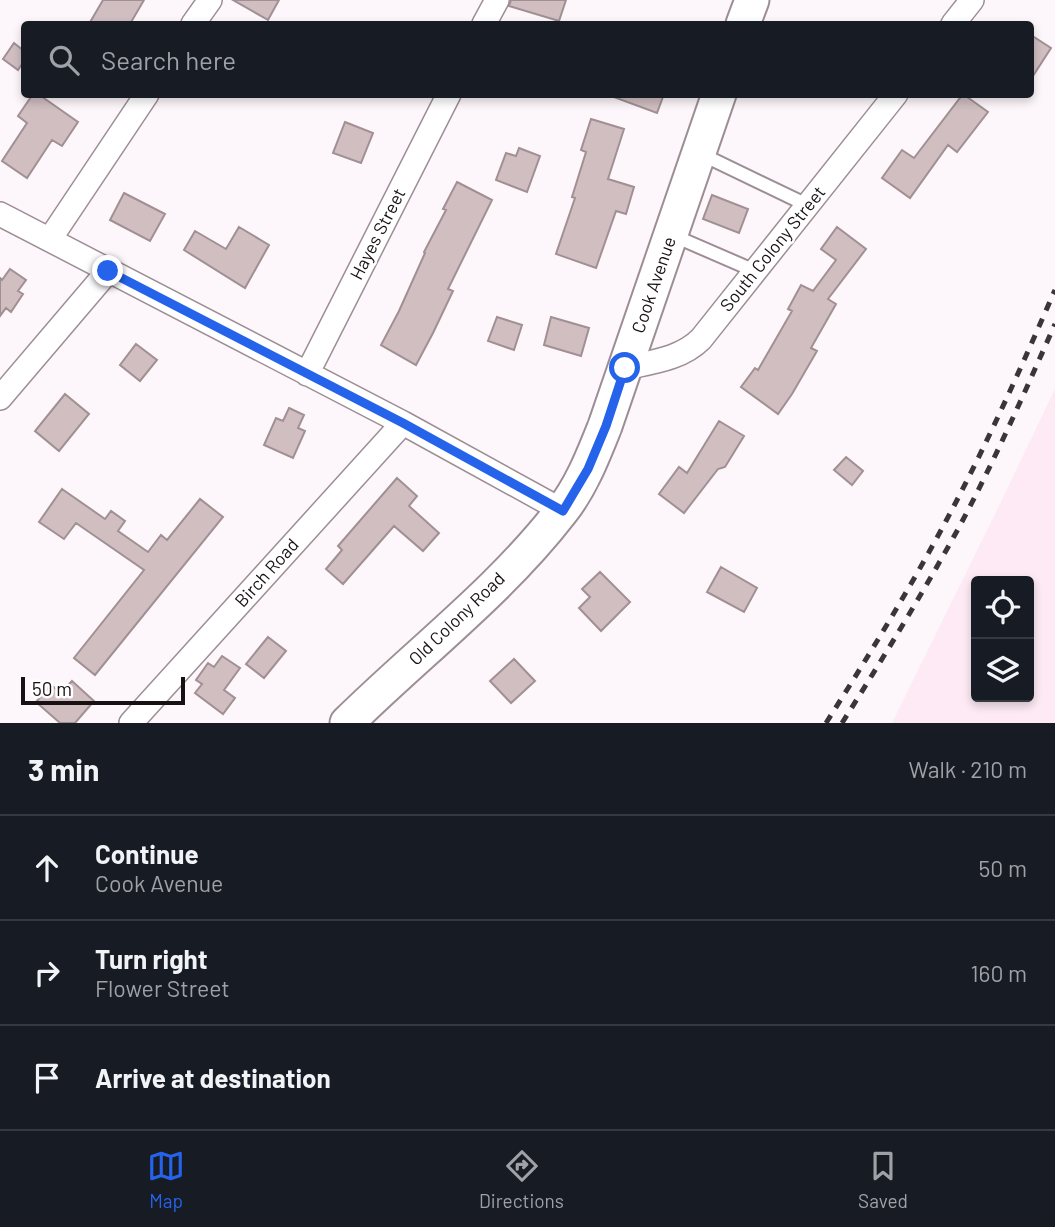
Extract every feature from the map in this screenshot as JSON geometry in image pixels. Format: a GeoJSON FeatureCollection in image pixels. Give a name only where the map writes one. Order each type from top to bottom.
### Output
{"type":"FeatureCollection","features":[{"type":"Feature","properties":{"kind":"main road"},"geometry":{"type":"LineString","coordinates":[[744,21],[752,0]]}},
{"type":"Feature","properties":{"kind":"main road","name":"Cook Avenue"},"geometry":{"type":"LineString","coordinates":[[563,511],[588,469],[606,426],[718,98]]}},
{"type":"Feature","properties":{"kind":"main road","name":"Old Colony Road"},"geometry":{"type":"LineString","coordinates":[[347,723],[521,559],[563,511]]}},
{"type":"Feature","properties":{"kind":"street"},"geometry":{"type":"LineString","coordinates":[[195,21],[210,0]]}},
{"type":"Feature","properties":{"kind":"street"},"geometry":{"type":"LineString","coordinates":[[486,21],[497,0]]}},
{"type":"Feature","properties":{"kind":"street"},"geometry":{"type":"LineString","coordinates":[[955,21],[972,0]]}},
{"type":"Feature","properties":{"kind":"street"},"geometry":{"type":"LineString","coordinates":[[50,239],[144,98]]}},
{"type":"Feature","properties":{"kind":"street","name":"Hayes Street"},"geometry":{"type":"LineString","coordinates":[[307,374],[447,98]]}},
{"type":"Feature","properties":{"kind":"street","name":"South Colony Street"},"geometry":{"type":"LineString","coordinates":[[625,368],[666,359],[691,349],[893,98]]}},
{"type":"Feature","properties":{"kind":"street"},"geometry":{"type":"LineString","coordinates":[[0,214],[403,423],[563,511]]}},
{"type":"Feature","properties":{"kind":"street"},"geometry":{"type":"LineString","coordinates":[[0,398],[108,271]]}},
{"type":"Feature","properties":{"kind":"street","name":"Birch Road"},"geometry":{"type":"LineString","coordinates":[[131,723],[403,423]]}},
{"type":"Feature","properties":{"kind":"lane"},"geometry":{"type":"LineString","coordinates":[[699,153],[807,205]]}},
{"type":"Feature","properties":{"kind":"lane"},"geometry":{"type":"LineString","coordinates":[[671,235],[755,271]]}},
{"type":"Feature","properties":{"kind":"shaded area"},"geometry":{"type":"Polygon","coordinates":[[[1055,389],[1055,723],[892,723],[999,506],[1055,389]]]}},
{"type":"Feature","properties":{"kind":"building"},"geometry":{"type":"Polygon","coordinates":[[[103,0],[144,0],[132,21],[91,21],[103,0]]]}},
{"type":"Feature","properties":{"kind":"building"},"geometry":{"type":"Polygon","coordinates":[[[233,0],[279,0],[268,20],[233,0]]]}},
{"type":"Feature","properties":{"kind":"building"},"geometry":{"type":"Polygon","coordinates":[[[511,0],[566,0],[559,21],[509,6],[511,0]]]}},
{"type":"Feature","properties":{"kind":"building"},"geometry":{"type":"Polygon","coordinates":[[[1034,37],[1051,48],[1034,74],[1034,37]]]}},
{"type":"Feature","properties":{"kind":"building"},"geometry":{"type":"Polygon","coordinates":[[[14,43],[21,49],[21,66],[18,70],[3,59],[14,43]]]}},
{"type":"Feature","properties":{"kind":"building"},"geometry":{"type":"Polygon","coordinates":[[[30,98],[44,98],[78,122],[62,146],[52,140],[27,178],[2,161],[27,123],[18,116],[30,98]]]}},
{"type":"Feature","properties":{"kind":"building"},"geometry":{"type":"Polygon","coordinates":[[[616,98],[663,98],[657,113],[616,98]]]}},
{"type":"Feature","properties":{"kind":"building"},"geometry":{"type":"Polygon","coordinates":[[[960,98],[969,98],[988,112],[957,152],[948,145],[910,198],[882,178],[902,150],[914,158],[960,98]]]}},
{"type":"Feature","properties":{"kind":"building"},"geometry":{"type":"Polygon","coordinates":[[[591,119],[624,129],[608,179],[634,187],[626,214],[616,211],[596,268],[556,254],[575,198],[572,197],[586,152],[581,150],[591,119]]]}},
{"type":"Feature","properties":{"kind":"building"},"geometry":{"type":"Polygon","coordinates":[[[345,122],[373,133],[361,163],[333,153],[345,122]]]}},
{"type":"Feature","properties":{"kind":"building"},"geometry":{"type":"Polygon","coordinates":[[[519,148],[540,156],[527,192],[496,180],[506,153],[516,156],[519,148]]]}},
{"type":"Feature","properties":{"kind":"building"},"geometry":{"type":"Polygon","coordinates":[[[457,182],[492,200],[448,289],[453,291],[416,365],[381,345],[457,182]]]}},
{"type":"Feature","properties":{"kind":"building"},"geometry":{"type":"Polygon","coordinates":[[[124,193],[165,214],[150,241],[110,220],[124,193]]]}},
{"type":"Feature","properties":{"kind":"building"},"geometry":{"type":"Polygon","coordinates":[[[712,195],[748,209],[739,233],[703,219],[712,195]]]}},
{"type":"Feature","properties":{"kind":"building"},"geometry":{"type":"Polygon","coordinates":[[[239,227],[269,245],[245,288],[184,250],[195,231],[226,249],[239,227]]]}},
{"type":"Feature","properties":{"kind":"building"},"geometry":{"type":"Polygon","coordinates":[[[837,227],[866,249],[828,299],[836,304],[811,348],[817,351],[778,414],[741,387],[755,368],[758,370],[792,311],[788,309],[801,285],[813,291],[836,260],[821,249],[837,227]]]}},
{"type":"Feature","properties":{"kind":"building"},"geometry":{"type":"Polygon","coordinates":[[[10,269],[26,280],[18,291],[23,294],[11,312],[6,308],[0,316],[0,278],[2,280],[10,269]]]}},
{"type":"Feature","properties":{"kind":"building"},"geometry":{"type":"Polygon","coordinates":[[[497,317],[522,325],[514,350],[488,341],[497,317]]]}},
{"type":"Feature","properties":{"kind":"building"},"geometry":{"type":"Polygon","coordinates":[[[551,317],[589,328],[581,356],[544,345],[551,317]]]}},
{"type":"Feature","properties":{"kind":"building"},"geometry":{"type":"Polygon","coordinates":[[[136,344],[157,360],[140,381],[120,365],[136,344]]]}},
{"type":"Feature","properties":{"kind":"building"},"geometry":{"type":"Polygon","coordinates":[[[65,394],[89,414],[59,451],[35,431],[65,394]]]}},
{"type":"Feature","properties":{"kind":"building"},"geometry":{"type":"Polygon","coordinates":[[[289,408],[304,415],[298,428],[305,431],[293,458],[264,445],[276,418],[283,421],[289,408]]]}},
{"type":"Feature","properties":{"kind":"building"},"geometry":{"type":"Polygon","coordinates":[[[719,421],[744,436],[725,467],[718,469],[684,513],[659,494],[679,467],[687,473],[719,421]]]}},
{"type":"Feature","properties":{"kind":"building"},"geometry":{"type":"Polygon","coordinates":[[[846,457],[863,471],[852,485],[834,470],[846,457]]]}},
{"type":"Feature","properties":{"kind":"building"},"geometry":{"type":"Polygon","coordinates":[[[397,478],[417,496],[409,506],[439,533],[423,551],[394,526],[343,584],[326,569],[342,550],[338,546],[397,478]]]}},
{"type":"Feature","properties":{"kind":"building"},"geometry":{"type":"Polygon","coordinates":[[[62,489],[105,519],[111,511],[125,521],[118,531],[148,552],[161,535],[167,540],[200,499],[223,517],[95,675],[74,658],[144,570],[76,523],[64,539],[39,522],[62,489]]]}},
{"type":"Feature","properties":{"kind":"building"},"geometry":{"type":"Polygon","coordinates":[[[721,567],[757,588],[744,612],[707,592],[721,567]]]}},
{"type":"Feature","properties":{"kind":"building"},"geometry":{"type":"Polygon","coordinates":[[[600,572],[630,602],[601,631],[579,608],[590,597],[582,589],[600,572]]]}},
{"type":"Feature","properties":{"kind":"building"},"geometry":{"type":"Polygon","coordinates":[[[268,637],[286,651],[264,678],[246,664],[268,637]]]}},
{"type":"Feature","properties":{"kind":"building"},"geometry":{"type":"Polygon","coordinates":[[[222,656],[240,668],[224,690],[235,698],[223,714],[195,693],[202,684],[196,680],[208,663],[214,667],[222,656]]]}},
{"type":"Feature","properties":{"kind":"building"},"geometry":{"type":"Polygon","coordinates":[[[514,659],[535,681],[511,703],[490,681],[514,659]]]}},
{"type":"Feature","properties":{"kind":"building"},"geometry":{"type":"Polygon","coordinates":[[[72,681],[94,701],[75,723],[60,723],[36,702],[51,685],[61,693],[72,681]]]}},
{"type":"Feature","properties":{"kind":"railway"},"geometry":{"type":"LineString","coordinates":[[826,723],[888,623],[946,521],[1003,407],[1055,290]]}},
{"type":"Feature","properties":{"kind":"railway"},"geometry":{"type":"LineString","coordinates":[[842,723],[957,531],[996,455],[1055,324]]}},
{"type":"Feature","properties":{"kind":"route"},"geometry":{"type":"LineString","coordinates":[[108,271],[403,423],[563,511],[588,469],[606,426],[625,368]]}}]}
